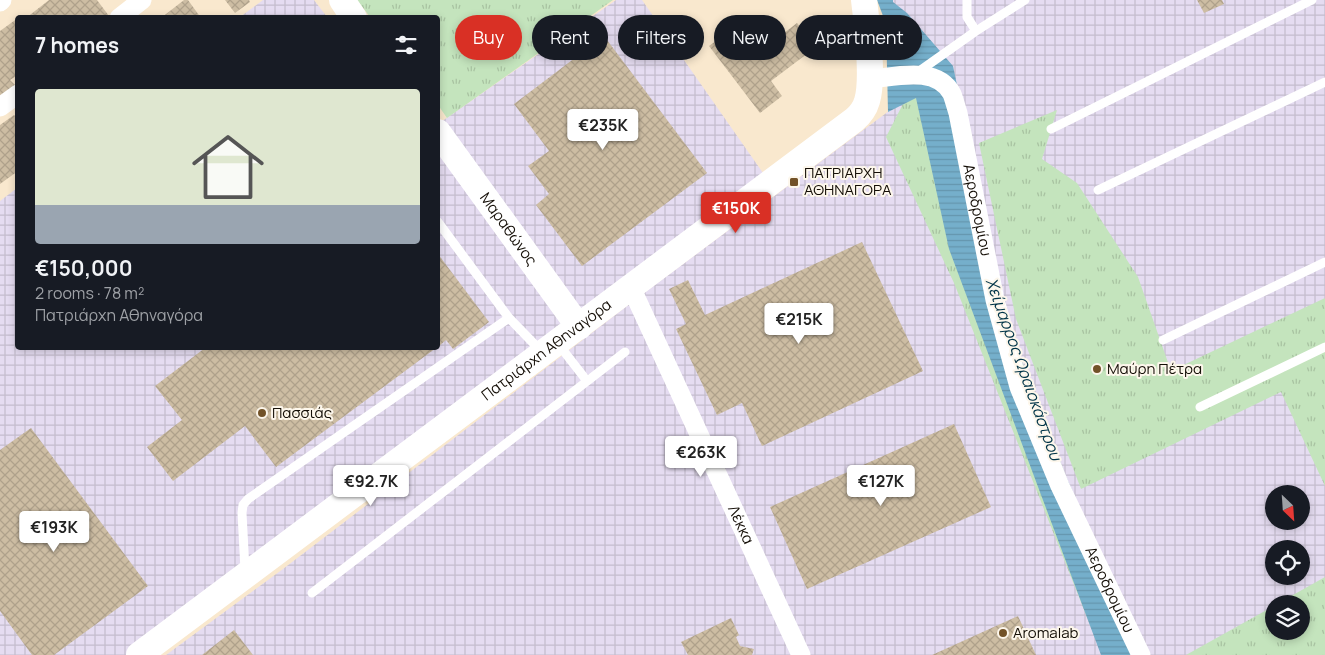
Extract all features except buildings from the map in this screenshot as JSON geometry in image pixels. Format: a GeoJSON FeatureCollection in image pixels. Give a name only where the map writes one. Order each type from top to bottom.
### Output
{"type":"FeatureCollection","features":[{"type":"Feature","properties":{"kind":"street"},"geometry":{"type":"LineString","coordinates":[[123,15],[142,0]]}},
{"type":"Feature","properties":{"kind":"street"},"geometry":{"type":"LineString","coordinates":[[342,0],[352,15]]}},
{"type":"Feature","properties":{"kind":"street","name":"Πατριάρχη Αθηναγόρα"},"geometry":{"type":"LineString","coordinates":[[138,655],[859,116],[867,101],[870,79],[864,0]]}},
{"type":"Feature","properties":{"kind":"street","name":"Αεροδρομίου"},"geometry":{"type":"LineString","coordinates":[[870,79],[915,75],[928,77],[941,82],[951,93],[958,113],[995,300],[1019,387],[1060,486],[1141,655]]}},
{"type":"Feature","properties":{"kind":"street"},"geometry":{"type":"LineString","coordinates":[[0,107],[15,96]]}},
{"type":"Feature","properties":{"kind":"street","name":"Μαραθώνος"},"geometry":{"type":"LineString","coordinates":[[440,135],[578,326]]}},
{"type":"Feature","properties":{"kind":"street","name":"Λέκκα"},"geometry":{"type":"LineString","coordinates":[[631,287],[801,655]]}},
{"type":"Feature","properties":{"kind":"lane"},"geometry":{"type":"LineString","coordinates":[[967,0],[967,17],[976,31]]}},
{"type":"Feature","properties":{"kind":"lane"},"geometry":{"type":"LineString","coordinates":[[915,75],[976,31],[1025,0]]}},
{"type":"Feature","properties":{"kind":"lane"},"geometry":{"type":"LineString","coordinates":[[1051,129],[1312,0]]}},
{"type":"Feature","properties":{"kind":"lane"},"geometry":{"type":"LineString","coordinates":[[1098,190],[1325,82]]}},
{"type":"Feature","properties":{"kind":"lane"},"geometry":{"type":"LineString","coordinates":[[440,225],[509,318],[550,348],[587,381]]}},
{"type":"Feature","properties":{"kind":"lane"},"geometry":{"type":"LineString","coordinates":[[1163,340],[1325,262]]}},
{"type":"Feature","properties":{"kind":"lane"},"geometry":{"type":"LineString","coordinates":[[246,575],[242,513],[245,502],[509,318]]}},
{"type":"Feature","properties":{"kind":"lane"},"geometry":{"type":"LineString","coordinates":[[1200,408],[1325,347]]}},
{"type":"Feature","properties":{"kind":"lane"},"geometry":{"type":"LineString","coordinates":[[312,593],[625,352]]}},
{"type":"Feature","properties":{"kind":"shaded area"},"geometry":{"type":"Polygon","coordinates":[[[263,0],[314,0],[325,15],[243,15],[263,0]]]}},
{"type":"Feature","properties":{"kind":"shaded area"},"geometry":{"type":"Polygon","coordinates":[[[616,0],[642,0],[652,15],[618,15],[618,60],[684,60],[763,173],[153,655],[0,655],[0,201],[15,190],[15,350],[440,350],[440,123],[532,59],[608,60],[608,15],[594,15],[616,0]]]}},
{"type":"Feature","properties":{"kind":"shaded area"},"geometry":{"type":"Polygon","coordinates":[[[888,0],[1325,0],[1325,655],[166,655],[283,569],[644,293],[893,108],[891,60],[922,60],[922,15],[889,15],[888,0]]]}},
{"type":"Feature","properties":{"kind":"green space"},"geometry":{"type":"Polygon","coordinates":[[[357,0],[613,0],[592,15],[532,15],[532,58],[447,118],[440,108],[440,15],[368,15],[357,0]]]}},
{"type":"Feature","properties":{"kind":"green space"},"geometry":{"type":"Polygon","coordinates":[[[920,94],[1134,655],[1102,655],[954,283],[886,137],[905,100],[920,94]]]}},
{"type":"Feature","properties":{"kind":"green space"},"geometry":{"type":"Polygon","coordinates":[[[1057,110],[1042,159],[1077,183],[1138,277],[1171,371],[1325,298],[1325,486],[1281,392],[1081,489],[1016,319],[979,143],[1057,110]]]}},
{"type":"Feature","properties":{"kind":"green space"},"geometry":{"type":"Polygon","coordinates":[[[1325,577],[1325,655],[1186,655],[1265,611],[1265,640],[1310,640],[1310,595],[1293,595],[1325,577]]]}},
{"type":"Feature","properties":{"kind":"water"},"geometry":{"type":"Polygon","coordinates":[[[877,0],[893,0],[909,15],[883,15],[877,0]]]}},
{"type":"Feature","properties":{"kind":"water"},"geometry":{"type":"Polygon","coordinates":[[[922,30],[953,66],[1015,359],[1146,655],[1101,655],[949,249],[916,98],[888,112],[887,60],[922,60],[922,30]]]}},
{"type":"Feature","properties":{"kind":"place","name":"ΠΑΤΡΙΑΡΧΗ ΑΘΗΝΑΓΟΡΑ"},"geometry":{"type":"Point","coordinates":[794,182]}},
{"type":"Feature","properties":{"kind":"place","name":"Μαύρη Πέτρα"},"geometry":{"type":"Point","coordinates":[1097,369]}},
{"type":"Feature","properties":{"kind":"place","name":"Πασσιάς"},"geometry":{"type":"Point","coordinates":[262,413]}},
{"type":"Feature","properties":{"kind":"place","name":"Aromalab"},"geometry":{"type":"Point","coordinates":[1003,633]}},
{"type":"Feature","properties":{"kind":"water label","name":"Χείμαρρος Ωραιοκάστρου"},"geometry":{"type":"Point","coordinates":[1024,369]}}]}
